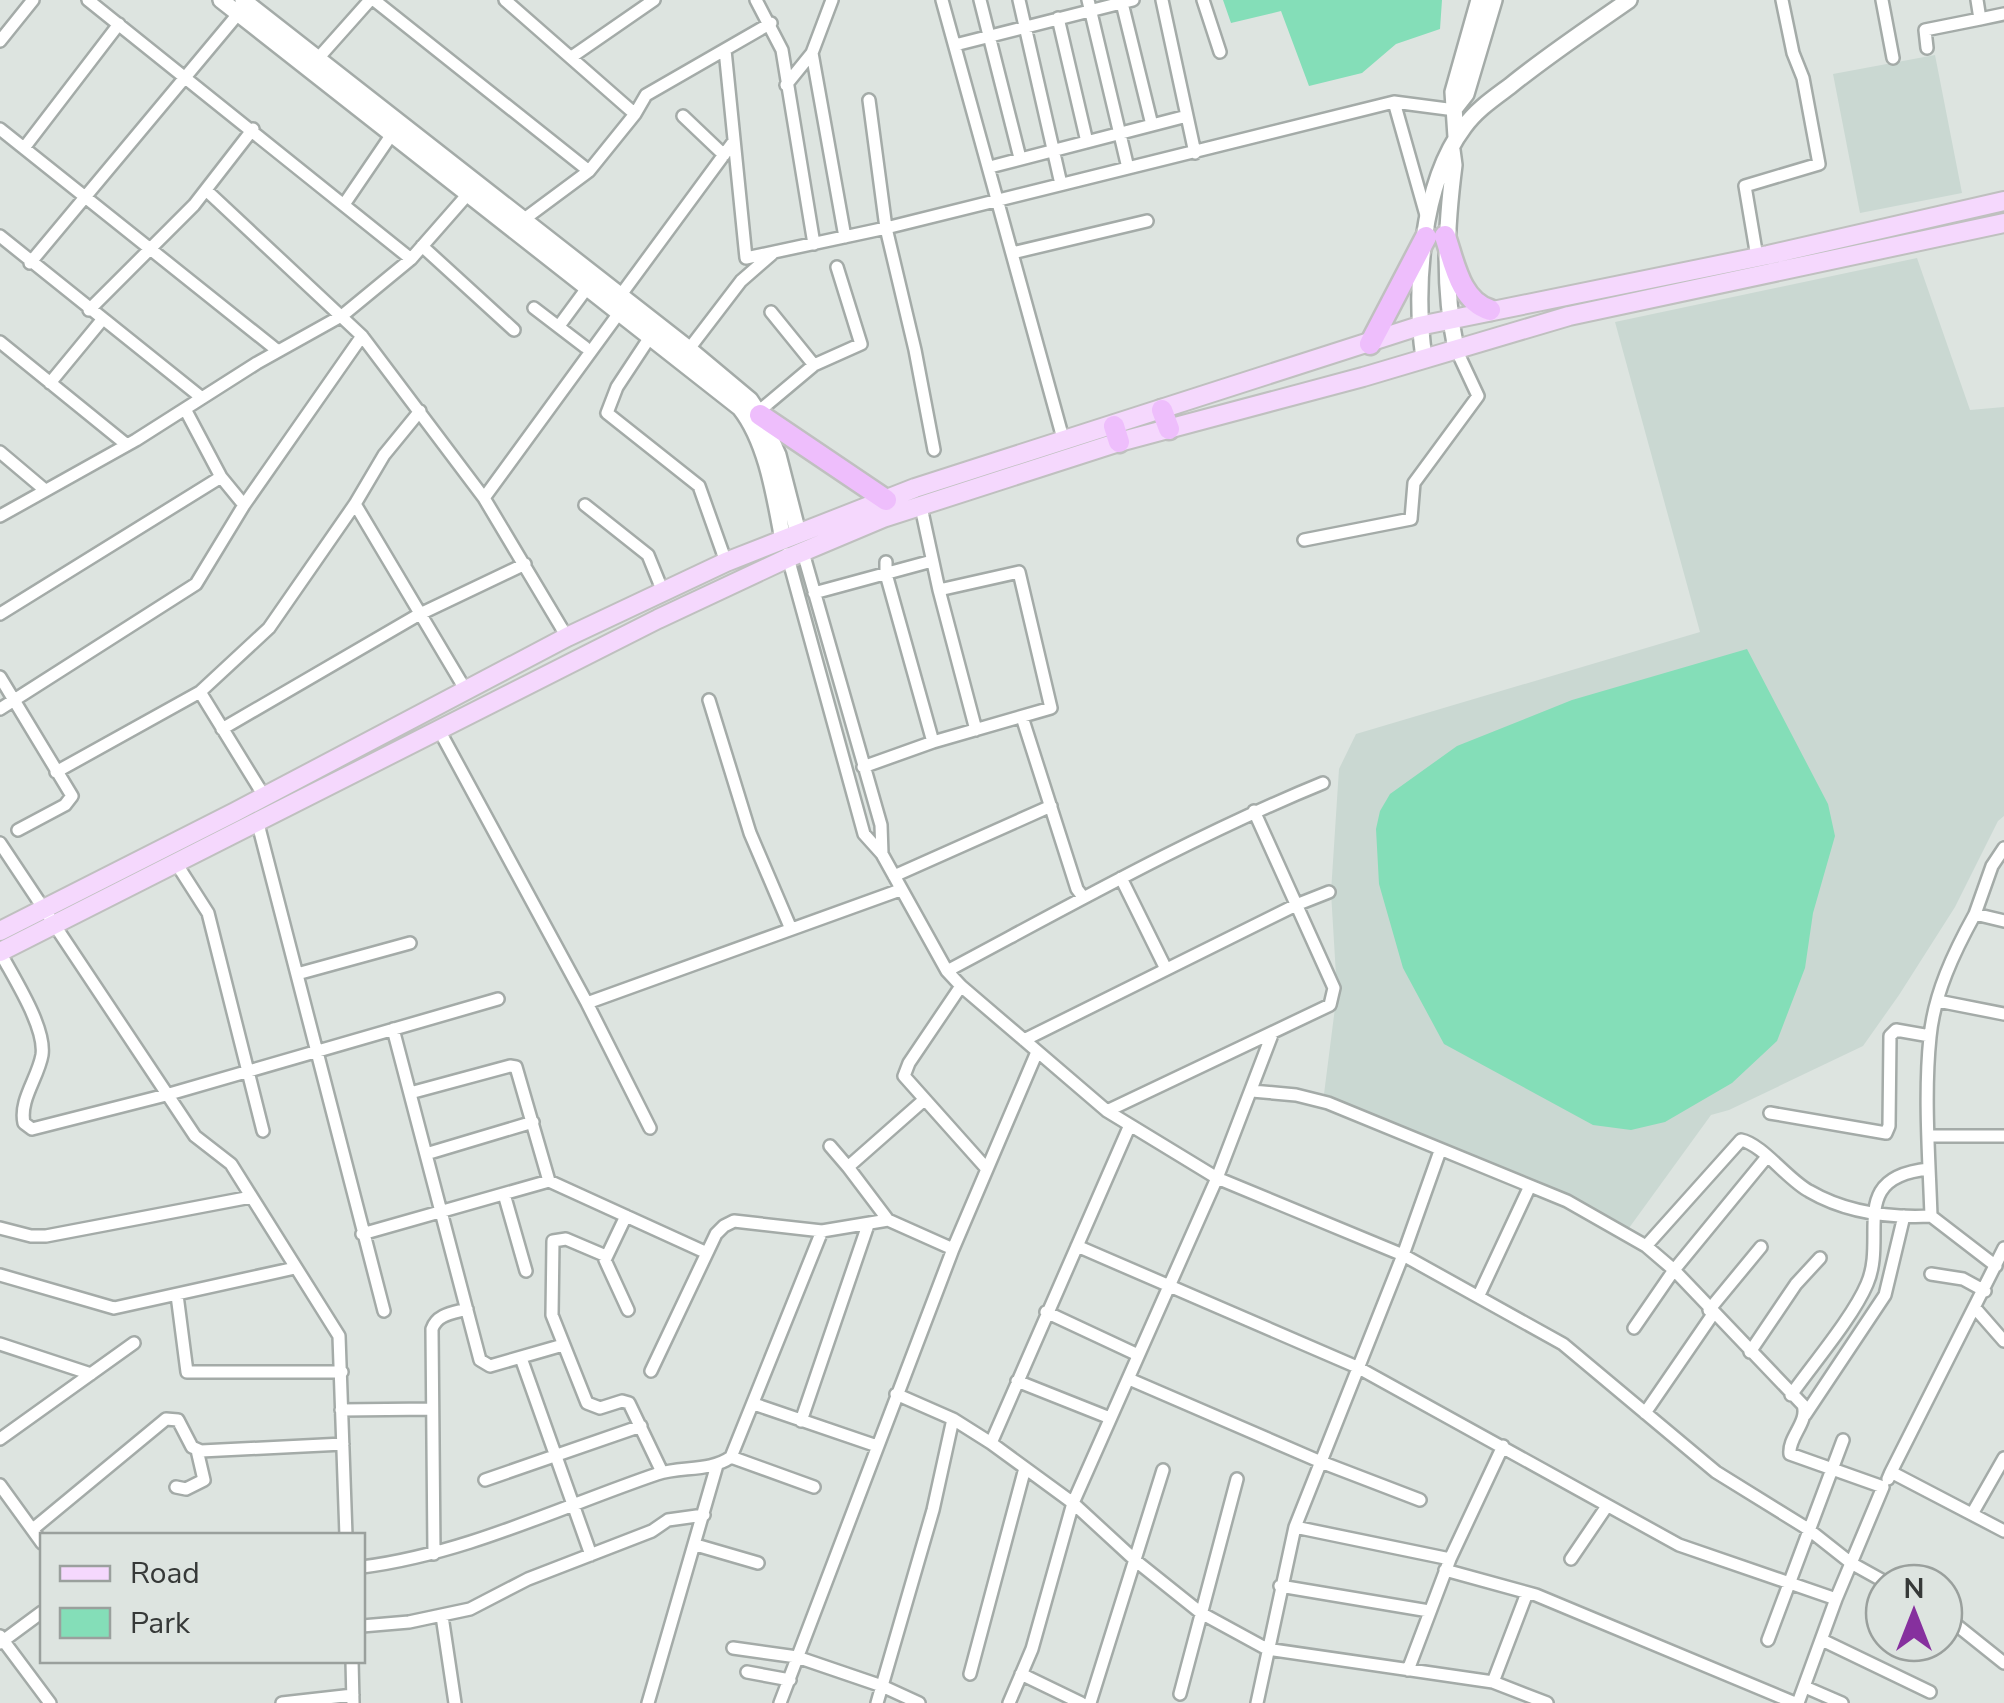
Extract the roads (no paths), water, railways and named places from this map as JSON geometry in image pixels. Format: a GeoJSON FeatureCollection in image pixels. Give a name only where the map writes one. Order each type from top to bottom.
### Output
{"type":"FeatureCollection","features":[{"type":"Feature","properties":{"kind":"highway"},"geometry":{"type":"LineString","coordinates":[[1433,231],[1464,288],[1481,307],[1490,310]]}},
{"type":"Feature","properties":{"kind":"highway"},"geometry":{"type":"LineString","coordinates":[[1370,344],[1433,231]]}},
{"type":"Feature","properties":{"kind":"highway"},"geometry":{"type":"LineString","coordinates":[[759,413],[886,500]]}},
{"type":"Feature","properties":{"kind":"main road"},"geometry":{"type":"LineString","coordinates":[[1166,419],[1419,326],[1757,257],[2004,201]]}},
{"type":"Feature","properties":{"kind":"main road"},"geometry":{"type":"LineString","coordinates":[[0,931],[465,689],[726,562],[793,546],[921,506],[1166,419],[1424,358],[1568,316],[2004,223]]}},
{"type":"Feature","properties":{"kind":"main road"},"geometry":{"type":"LineString","coordinates":[[0,952],[258,824],[886,500],[1064,442],[1116,434]]}},
{"type":"Feature","properties":{"kind":"street"},"geometry":{"type":"LineString","coordinates":[[0,41],[34,0]]}},
{"type":"Feature","properties":{"kind":"street"},"geometry":{"type":"LineString","coordinates":[[88,0],[411,258]]}},
{"type":"Feature","properties":{"kind":"street"},"geometry":{"type":"LineString","coordinates":[[221,0],[241,7],[523,220],[620,305],[650,337],[746,415],[814,593],[880,825],[882,854]]}},
{"type":"Feature","properties":{"kind":"street"},"geometry":{"type":"LineString","coordinates":[[314,63],[372,0],[589,170]]}},
{"type":"Feature","properties":{"kind":"street"},"geometry":{"type":"LineString","coordinates":[[506,0],[636,114]]}},
{"type":"Feature","properties":{"kind":"street"},"geometry":{"type":"LineString","coordinates":[[573,56],[654,0]]}},
{"type":"Feature","properties":{"kind":"street"},"geometry":{"type":"LineString","coordinates":[[756,0],[782,50],[814,244]]}},
{"type":"Feature","properties":{"kind":"street"},"geometry":{"type":"LineString","coordinates":[[786,84],[812,53],[832,0]]}},
{"type":"Feature","properties":{"kind":"street"},"geometry":{"type":"LineString","coordinates":[[942,0],[1064,442]]}},
{"type":"Feature","properties":{"kind":"street"},"geometry":{"type":"LineString","coordinates":[[980,0],[1020,158]]}},
{"type":"Feature","properties":{"kind":"street"},"geometry":{"type":"LineString","coordinates":[[1019,0],[1061,184]]}},
{"type":"Feature","properties":{"kind":"street"},"geometry":{"type":"LineString","coordinates":[[1162,0],[1195,153]]}},
{"type":"Feature","properties":{"kind":"street"},"geometry":{"type":"LineString","coordinates":[[1204,0],[1220,52]]}},
{"type":"Feature","properties":{"kind":"street"},"geometry":{"type":"LineString","coordinates":[[1433,231],[1454,164],[1453,92],[1479,0]]}},
{"type":"Feature","properties":{"kind":"street"},"geometry":{"type":"LineString","coordinates":[[1455,109],[1466,94],[1494,0]]}},
{"type":"Feature","properties":{"kind":"street"},"geometry":{"type":"LineString","coordinates":[[1424,358],[1419,326],[1444,162],[1463,128],[1546,57],[1629,0]]}},
{"type":"Feature","properties":{"kind":"street"},"geometry":{"type":"LineString","coordinates":[[1757,257],[1745,186],[1819,164],[1782,0]]}},
{"type":"Feature","properties":{"kind":"street"},"geometry":{"type":"LineString","coordinates":[[1882,0],[1893,58]]}},
{"type":"Feature","properties":{"kind":"street"},"geometry":{"type":"LineString","coordinates":[[1977,0],[1980,19]]}},
{"type":"Feature","properties":{"kind":"street"},"geometry":{"type":"LineString","coordinates":[[955,45],[1058,18],[1089,5],[1128,1],[1152,125]]}},
{"type":"Feature","properties":{"kind":"street"},"geometry":{"type":"LineString","coordinates":[[1089,5],[1128,168]]}},
{"type":"Feature","properties":{"kind":"street"},"geometry":{"type":"LineString","coordinates":[[30,262],[241,7]]}},
{"type":"Feature","properties":{"kind":"street"},"geometry":{"type":"LineString","coordinates":[[1927,48],[1925,30],[2004,14]]}},
{"type":"Feature","properties":{"kind":"street"},"geometry":{"type":"LineString","coordinates":[[1058,18],[1087,142]]}},
{"type":"Feature","properties":{"kind":"street"},"geometry":{"type":"LineString","coordinates":[[523,220],[589,170],[636,114],[646,95],[770,23]]}},
{"type":"Feature","properties":{"kind":"street"},"geometry":{"type":"LineString","coordinates":[[24,148],[119,24]]}},
{"type":"Feature","properties":{"kind":"street"},"geometry":{"type":"LineString","coordinates":[[725,50],[746,258],[886,228],[1394,102],[1455,109]]}},
{"type":"Feature","properties":{"kind":"street"},"geometry":{"type":"LineString","coordinates":[[812,53],[844,237]]}},
{"type":"Feature","properties":{"kind":"street"},"geometry":{"type":"LineString","coordinates":[[314,63],[392,134],[587,288],[690,348],[750,400],[778,455],[793,546],[864,834],[882,854],[948,971],[961,986],[1107,1111],[1217,1178],[1403,1255],[1562,1344],[1716,1472],[1808,1529],[1864,1570]]}},
{"type":"Feature","properties":{"kind":"street"},"geometry":{"type":"LineString","coordinates":[[870,100],[886,228],[916,350],[934,450]]}},
{"type":"Feature","properties":{"kind":"street"},"geometry":{"type":"LineString","coordinates":[[1304,540],[1411,518],[1414,484],[1478,396],[1456,349],[1433,231],[1394,102]]}},
{"type":"Feature","properties":{"kind":"street"},"geometry":{"type":"LineString","coordinates":[[683,116],[724,155]]}},
{"type":"Feature","properties":{"kind":"street"},"geometry":{"type":"LineString","coordinates":[[990,167],[1187,116]]}},
{"type":"Feature","properties":{"kind":"street"},"geometry":{"type":"LineString","coordinates":[[0,129],[278,351]]}},
{"type":"Feature","properties":{"kind":"street"},"geometry":{"type":"LineString","coordinates":[[89,310],[206,190],[253,129]]}},
{"type":"Feature","properties":{"kind":"street"},"geometry":{"type":"LineString","coordinates":[[345,203],[392,134]]}},
{"type":"Feature","properties":{"kind":"street"},"geometry":{"type":"LineString","coordinates":[[484,498],[734,141]]}},
{"type":"Feature","properties":{"kind":"street"},"geometry":{"type":"LineString","coordinates":[[206,190],[362,336],[484,498],[567,638]]}},
{"type":"Feature","properties":{"kind":"street"},"geometry":{"type":"LineString","coordinates":[[0,516],[343,316],[411,258],[468,194]]}},
{"type":"Feature","properties":{"kind":"street"},"geometry":{"type":"LineString","coordinates":[[1012,253],[1147,221]]}},
{"type":"Feature","properties":{"kind":"street"},"geometry":{"type":"LineString","coordinates":[[0,236],[202,398]]}},
{"type":"Feature","properties":{"kind":"street"},"geometry":{"type":"LineString","coordinates":[[422,246],[514,330]]}},
{"type":"Feature","properties":{"kind":"street"},"geometry":{"type":"LineString","coordinates":[[690,348],[741,281],[774,252]]}},
{"type":"Feature","properties":{"kind":"street"},"geometry":{"type":"LineString","coordinates":[[759,413],[814,365],[861,344],[838,268]]}},
{"type":"Feature","properties":{"kind":"street"},"geometry":{"type":"LineString","coordinates":[[559,326],[587,288]]}},
{"type":"Feature","properties":{"kind":"street"},"geometry":{"type":"LineString","coordinates":[[534,308],[585,347]]}},
{"type":"Feature","properties":{"kind":"street"},"geometry":{"type":"LineString","coordinates":[[771,312],[814,365]]}},
{"type":"Feature","properties":{"kind":"street"},"geometry":{"type":"LineString","coordinates":[[50,383],[102,320]]}},
{"type":"Feature","properties":{"kind":"street"},"geometry":{"type":"LineString","coordinates":[[0,709],[196,584],[244,505],[362,336]]}},
{"type":"Feature","properties":{"kind":"street"},"geometry":{"type":"LineString","coordinates":[[650,337],[617,388],[607,413],[699,486],[726,562]]}},
{"type":"Feature","properties":{"kind":"street"},"geometry":{"type":"LineString","coordinates":[[0,342],[127,445]]}},
{"type":"Feature","properties":{"kind":"street"},"geometry":{"type":"LineString","coordinates":[[185,409],[221,477],[244,505]]}},
{"type":"Feature","properties":{"kind":"street"},"geometry":{"type":"LineString","coordinates":[[56,772],[200,692],[269,628],[384,455],[420,411]]}},
{"type":"Feature","properties":{"kind":"street"},"geometry":{"type":"LineString","coordinates":[[0,452],[45,490]]}},
{"type":"Feature","properties":{"kind":"street"},"geometry":{"type":"LineString","coordinates":[[0,614],[221,477]]}},
{"type":"Feature","properties":{"kind":"street"},"geometry":{"type":"LineString","coordinates":[[355,504],[418,616],[465,689]]}},
{"type":"Feature","properties":{"kind":"street"},"geometry":{"type":"LineString","coordinates":[[584,506],[648,556],[664,592]]}},
{"type":"Feature","properties":{"kind":"street"},"geometry":{"type":"LineString","coordinates":[[921,506],[976,730]]}},
{"type":"Feature","properties":{"kind":"street"},"geometry":{"type":"LineString","coordinates":[[814,593],[886,568],[932,561]]}},
{"type":"Feature","properties":{"kind":"street"},"geometry":{"type":"LineString","coordinates":[[222,729],[418,616],[524,564]]}},
{"type":"Feature","properties":{"kind":"street"},"geometry":{"type":"LineString","coordinates":[[886,568],[933,742]]}},
{"type":"Feature","properties":{"kind":"street"},"geometry":{"type":"LineString","coordinates":[[864,768],[933,742],[1052,708],[1019,572],[939,590]]}},
{"type":"Feature","properties":{"kind":"street"},"geometry":{"type":"LineString","coordinates":[[0,676],[69,790],[70,800],[18,830]]}},
{"type":"Feature","properties":{"kind":"street"},"geometry":{"type":"LineString","coordinates":[[200,692],[264,796]]}},
{"type":"Feature","properties":{"kind":"street"},"geometry":{"type":"LineString","coordinates":[[709,700],[750,834],[791,929]]}},
{"type":"Feature","properties":{"kind":"street"},"geometry":{"type":"LineString","coordinates":[[1022,717],[1077,888],[1083,896]]}},
{"type":"Feature","properties":{"kind":"street"},"geometry":{"type":"LineString","coordinates":[[438,728],[650,1128]]}},
{"type":"Feature","properties":{"kind":"street"},"geometry":{"type":"LineString","coordinates":[[948,971],[1083,896],[1254,811],[1323,783]]}},
{"type":"Feature","properties":{"kind":"street"},"geometry":{"type":"LineString","coordinates":[[894,876],[1050,806]]}},
{"type":"Feature","properties":{"kind":"street"},"geometry":{"type":"LineString","coordinates":[[1107,1111],[1330,1005],[1334,988],[1254,811]]}},
{"type":"Feature","properties":{"kind":"street"},"geometry":{"type":"LineString","coordinates":[[258,824],[384,1311]]}},
{"type":"Feature","properties":{"kind":"street"},"geometry":{"type":"LineString","coordinates":[[0,843],[195,1136],[230,1164],[339,1336],[346,1533]]}},
{"type":"Feature","properties":{"kind":"street"},"geometry":{"type":"LineString","coordinates":[[1931,1216],[1930,1036],[1951,958],[2004,848]]}},
{"type":"Feature","properties":{"kind":"street"},"geometry":{"type":"LineString","coordinates":[[176,863],[208,913],[264,1130]]}},
{"type":"Feature","properties":{"kind":"street"},"geometry":{"type":"LineString","coordinates":[[1121,878],[1166,969]]}},
{"type":"Feature","properties":{"kind":"street"},"geometry":{"type":"LineString","coordinates":[[587,1003],[900,890]]}},
{"type":"Feature","properties":{"kind":"street"},"geometry":{"type":"LineString","coordinates":[[1024,1040],[1329,892]]}},
{"type":"Feature","properties":{"kind":"street"},"geometry":{"type":"LineString","coordinates":[[1975,914],[2004,921]]}},
{"type":"Feature","properties":{"kind":"street"},"geometry":{"type":"LineString","coordinates":[[297,974],[410,943]]}},
{"type":"Feature","properties":{"kind":"street"},"geometry":{"type":"LineString","coordinates":[[0,952],[42,1041],[39,1066],[22,1113],[27,1128],[40,1128],[166,1095],[498,1000]]}},
{"type":"Feature","properties":{"kind":"street"},"geometry":{"type":"LineString","coordinates":[[961,986],[904,1076],[987,1169]]}},
{"type":"Feature","properties":{"kind":"street"},"geometry":{"type":"LineString","coordinates":[[1938,1001],[2004,1014]]}},
{"type":"Feature","properties":{"kind":"street"},"geometry":{"type":"LineString","coordinates":[[393,1030],[483,1363],[490,1366],[563,1345]]}},
{"type":"Feature","properties":{"kind":"street"},"geometry":{"type":"LineString","coordinates":[[1770,1113],[1886,1133],[1890,1036],[1896,1030],[1930,1036]]}},
{"type":"Feature","properties":{"kind":"street"},"geometry":{"type":"LineString","coordinates":[[1009,1703],[1032,1650],[1073,1502],[1217,1178],[1273,1032]]}},
{"type":"Feature","properties":{"kind":"street"},"geometry":{"type":"LineString","coordinates":[[780,1703],[953,1249],[1037,1052]]}},
{"type":"Feature","properties":{"kind":"street"},"geometry":{"type":"LineString","coordinates":[[410,1093],[516,1067],[549,1182]]}},
{"type":"Feature","properties":{"kind":"street"},"geometry":{"type":"LineString","coordinates":[[1252,1091],[1313,1098],[1567,1201],[1646,1246],[1674,1270],[1803,1405],[1805,1414]]}},
{"type":"Feature","properties":{"kind":"street"},"geometry":{"type":"LineString","coordinates":[[848,1167],[924,1100]]}},
{"type":"Feature","properties":{"kind":"street"},"geometry":{"type":"LineString","coordinates":[[426,1154],[533,1122]]}},
{"type":"Feature","properties":{"kind":"street"},"geometry":{"type":"LineString","coordinates":[[991,1442],[1130,1125]]}},
{"type":"Feature","properties":{"kind":"street"},"geometry":{"type":"LineString","coordinates":[[1929,1136],[2004,1136]]}},
{"type":"Feature","properties":{"kind":"street"},"geometry":{"type":"LineString","coordinates":[[1646,1246],[1736,1143],[1747,1140],[1808,1191],[1852,1209],[1931,1216],[1996,1266]]}},
{"type":"Feature","properties":{"kind":"street"},"geometry":{"type":"LineString","coordinates":[[830,1146],[888,1220],[953,1249]]}},
{"type":"Feature","properties":{"kind":"street"},"geometry":{"type":"LineString","coordinates":[[1256,1703],[1294,1527],[1403,1255],[1440,1151]]}},
{"type":"Feature","properties":{"kind":"street"},"geometry":{"type":"LineString","coordinates":[[1634,1328],[1674,1270],[1766,1158]]}},
{"type":"Feature","properties":{"kind":"street"},"geometry":{"type":"LineString","coordinates":[[1792,1395],[1870,1279],[1873,1212],[1879,1194],[1904,1172],[1929,1169]]}},
{"type":"Feature","properties":{"kind":"street"},"geometry":{"type":"LineString","coordinates":[[362,1234],[549,1182],[707,1253]]}},
{"type":"Feature","properties":{"kind":"street"},"geometry":{"type":"LineString","coordinates":[[1479,1295],[1530,1186]]}},
{"type":"Feature","properties":{"kind":"street"},"geometry":{"type":"LineString","coordinates":[[504,1194],[526,1271]]}},
{"type":"Feature","properties":{"kind":"street"},"geometry":{"type":"LineString","coordinates":[[0,1228],[46,1236],[252,1196]]}},
{"type":"Feature","properties":{"kind":"street"},"geometry":{"type":"LineString","coordinates":[[626,1216],[606,1256],[606,1264],[628,1310]]}},
{"type":"Feature","properties":{"kind":"street"},"geometry":{"type":"LineString","coordinates":[[1883,1487],[1790,1454],[1789,1446],[1805,1414],[1886,1296],[1904,1216]]}},
{"type":"Feature","properties":{"kind":"street"},"geometry":{"type":"LineString","coordinates":[[651,1371],[716,1234],[724,1226],[734,1221],[822,1231],[888,1220]]}},
{"type":"Feature","properties":{"kind":"street"},"geometry":{"type":"LineString","coordinates":[[801,1421],[868,1225]]}},
{"type":"Feature","properties":{"kind":"street"},"geometry":{"type":"LineString","coordinates":[[365,1566],[434,1554],[662,1472],[717,1466],[732,1458],[822,1231]]}},
{"type":"Feature","properties":{"kind":"street"},"geometry":{"type":"LineString","coordinates":[[606,1256],[566,1238],[553,1241],[550,1306],[588,1402],[600,1408],[626,1400],[662,1472]]}},
{"type":"Feature","properties":{"kind":"street"},"geometry":{"type":"LineString","coordinates":[[1077,1246],[1357,1367],[1679,1545],[1836,1599]]}},
{"type":"Feature","properties":{"kind":"street"},"geometry":{"type":"LineString","coordinates":[[1645,1413],[1711,1312],[1761,1247]]}},
{"type":"Feature","properties":{"kind":"street"},"geometry":{"type":"LineString","coordinates":[[1294,1527],[1448,1564],[1797,1703],[1883,1487],[2004,1248]]}},
{"type":"Feature","properties":{"kind":"street"},"geometry":{"type":"LineString","coordinates":[[1750,1352],[1796,1284],[1820,1258]]}},
{"type":"Feature","properties":{"kind":"street"},"geometry":{"type":"LineString","coordinates":[[0,1275],[114,1308],[295,1268]]}},
{"type":"Feature","properties":{"kind":"street"},"geometry":{"type":"LineString","coordinates":[[1931,1274],[1963,1279],[1985,1291]]}},
{"type":"Feature","properties":{"kind":"street"},"geometry":{"type":"LineString","coordinates":[[177,1296],[188,1372],[342,1372]]}},
{"type":"Feature","properties":{"kind":"street"},"geometry":{"type":"LineString","coordinates":[[1976,1308],[2004,1341]]}},
{"type":"Feature","properties":{"kind":"street"},"geometry":{"type":"LineString","coordinates":[[434,1554],[432,1329],[434,1321],[442,1316],[467,1309]]}},
{"type":"Feature","properties":{"kind":"street"},"geometry":{"type":"LineString","coordinates":[[1046,1312],[1138,1355]]}},
{"type":"Feature","properties":{"kind":"street"},"geometry":{"type":"LineString","coordinates":[[0,1439],[134,1342]]}},
{"type":"Feature","properties":{"kind":"street"},"geometry":{"type":"LineString","coordinates":[[0,1344],[92,1374]]}},
{"type":"Feature","properties":{"kind":"street"},"geometry":{"type":"LineString","coordinates":[[521,1358],[592,1555]]}},
{"type":"Feature","properties":{"kind":"street"},"geometry":{"type":"LineString","coordinates":[[1129,1379],[1420,1500]]}},
{"type":"Feature","properties":{"kind":"street"},"geometry":{"type":"LineString","coordinates":[[1017,1380],[1110,1418]]}},
{"type":"Feature","properties":{"kind":"street"},"geometry":{"type":"LineString","coordinates":[[896,1394],[953,1419],[991,1442],[1073,1502],[1136,1561],[1201,1613],[1267,1649],[1492,1682],[1547,1703]]}},
{"type":"Feature","properties":{"kind":"street"},"geometry":{"type":"LineString","coordinates":[[754,1404],[877,1446]]}},
{"type":"Feature","properties":{"kind":"street"},"geometry":{"type":"LineString","coordinates":[[342,1410],[432,1408]]}},
{"type":"Feature","properties":{"kind":"street"},"geometry":{"type":"LineString","coordinates":[[32,1529],[166,1419],[178,1420],[197,1450],[204,1480],[186,1490],[176,1487]]}},
{"type":"Feature","properties":{"kind":"street"},"geometry":{"type":"LineString","coordinates":[[876,1703],[933,1510],[953,1419]]}},
{"type":"Feature","properties":{"kind":"street"},"geometry":{"type":"LineString","coordinates":[[484,1480],[640,1426]]}},
{"type":"Feature","properties":{"kind":"street"},"geometry":{"type":"LineString","coordinates":[[1768,1640],[1844,1440]]}},
{"type":"Feature","properties":{"kind":"street"},"geometry":{"type":"LineString","coordinates":[[197,1450],[343,1444]]}},
{"type":"Feature","properties":{"kind":"street"},"geometry":{"type":"LineString","coordinates":[[1408,1670],[1448,1564],[1503,1446]]}},
{"type":"Feature","properties":{"kind":"street"},"geometry":{"type":"LineString","coordinates":[[732,1458],[814,1487]]}},
{"type":"Feature","properties":{"kind":"street"},"geometry":{"type":"LineString","coordinates":[[1972,1514],[2004,1458]]}},
{"type":"Feature","properties":{"kind":"street"},"geometry":{"type":"LineString","coordinates":[[648,1703],[717,1466]]}},
{"type":"Feature","properties":{"kind":"street"},"geometry":{"type":"LineString","coordinates":[[970,1674],[1025,1468]]}},
{"type":"Feature","properties":{"kind":"street"},"geometry":{"type":"LineString","coordinates":[[1090,1703],[1163,1470]]}},
{"type":"Feature","properties":{"kind":"street"},"geometry":{"type":"LineString","coordinates":[[1891,1472],[2004,1531]]}},
{"type":"Feature","properties":{"kind":"street"},"geometry":{"type":"LineString","coordinates":[[1180,1694],[1237,1479]]}},
{"type":"Feature","properties":{"kind":"street"},"geometry":{"type":"LineString","coordinates":[[0,1486],[40,1540]]}},
{"type":"Feature","properties":{"kind":"street"},"geometry":{"type":"LineString","coordinates":[[1571,1559],[1607,1506]]}},
{"type":"Feature","properties":{"kind":"street"},"geometry":{"type":"LineString","coordinates":[[365,1626],[442,1616],[480,1605],[528,1579],[652,1531],[668,1520],[704,1515]]}},
{"type":"Feature","properties":{"kind":"street"},"geometry":{"type":"LineString","coordinates":[[696,1545],[758,1563]]}},
{"type":"Feature","properties":{"kind":"street"},"geometry":{"type":"LineString","coordinates":[[1280,1586],[1429,1610]]}},
{"type":"Feature","properties":{"kind":"street"},"geometry":{"type":"LineString","coordinates":[[1492,1682],[1527,1593]]}},
{"type":"Feature","properties":{"kind":"street"},"geometry":{"type":"LineString","coordinates":[[40,1613],[1,1640],[50,1703]]}},
{"type":"Feature","properties":{"kind":"street"},"geometry":{"type":"LineString","coordinates":[[442,1616],[455,1703]]}},
{"type":"Feature","properties":{"kind":"street"},"geometry":{"type":"LineString","coordinates":[[1964,1631],[2004,1663]]}},
{"type":"Feature","properties":{"kind":"street"},"geometry":{"type":"LineString","coordinates":[[1822,1640],[1930,1692]]}},
{"type":"Feature","properties":{"kind":"street"},"geometry":{"type":"LineString","coordinates":[[733,1648],[796,1657],[882,1686],[916,1702]]}},
{"type":"Feature","properties":{"kind":"street"},"geometry":{"type":"LineString","coordinates":[[282,1703],[353,1699],[352,1663]]}},
{"type":"Feature","properties":{"kind":"street"},"geometry":{"type":"LineString","coordinates":[[747,1672],[790,1680]]}},
{"type":"Feature","properties":{"kind":"street"},"geometry":{"type":"LineString","coordinates":[[1021,1674],[1081,1703]]}},
{"type":"Feature","properties":{"kind":"street"},"geometry":{"type":"LineString","coordinates":[[1805,1687],[1842,1703]]}}]}
